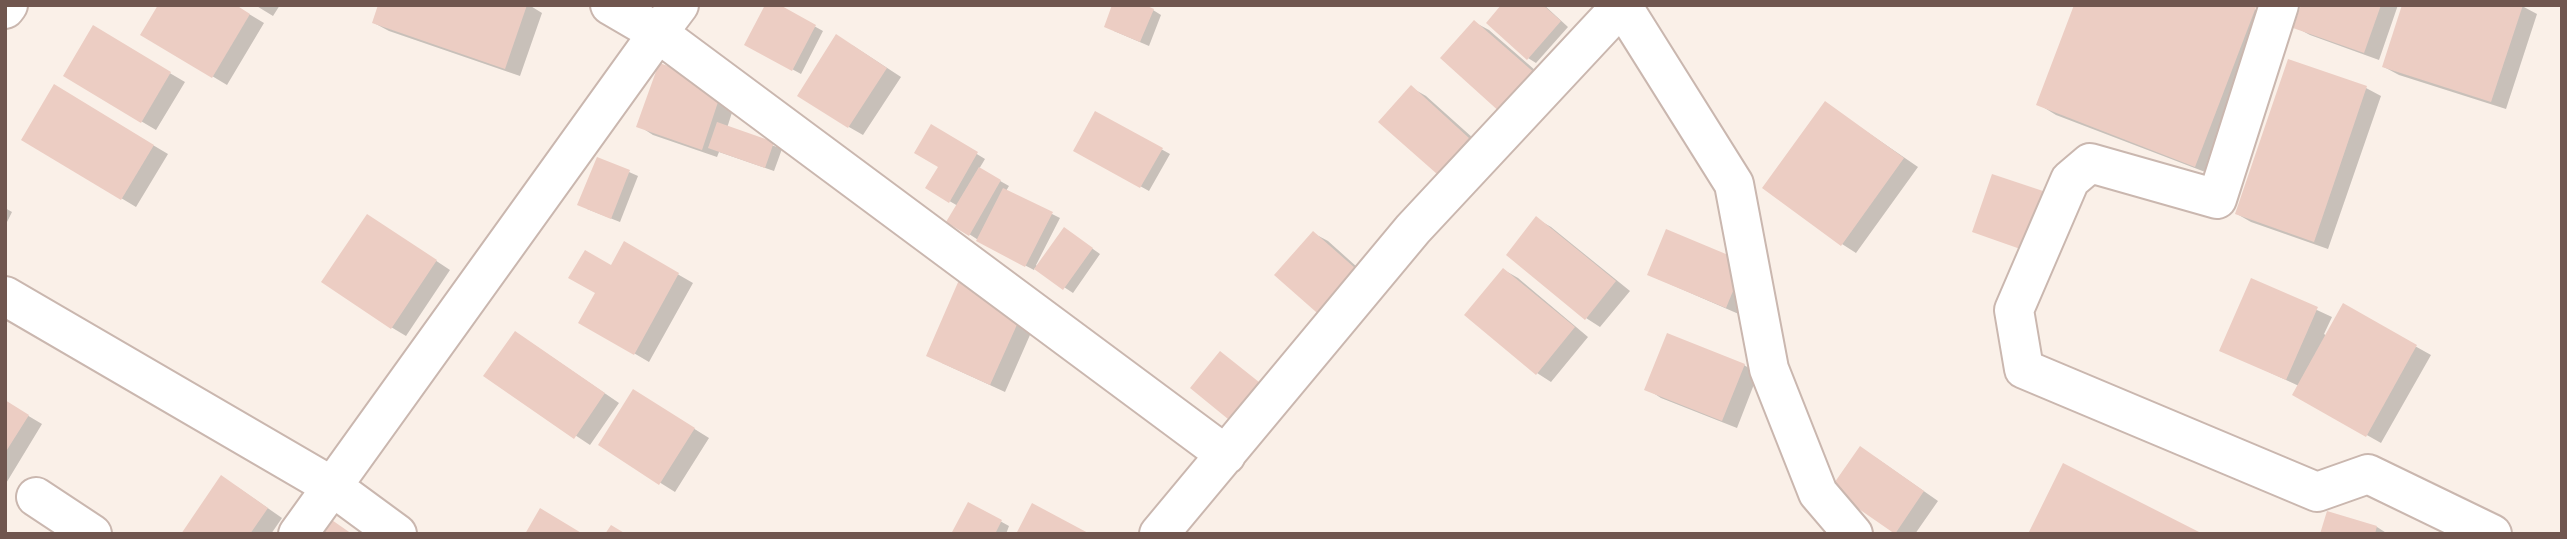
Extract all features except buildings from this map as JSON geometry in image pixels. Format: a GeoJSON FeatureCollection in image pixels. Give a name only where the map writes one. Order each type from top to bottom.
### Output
{"type":"FeatureCollection","features":[{"type":"Feature","properties":{"kind":"street"},"geometry":{"type":"LineString","coordinates":[[610,5],[668,19],[1226,455]]}},
{"type":"Feature","properties":{"kind":"street"},"geometry":{"type":"LineString","coordinates":[[2279,5],[2217,199],[2090,163],[2070,180],[2014,310],[2024,369],[2317,492],[2368,474],[2492,534]]}},
{"type":"Feature","properties":{"kind":"street"},"geometry":{"type":"LineString","coordinates":[[1158,534],[1413,229],[1623,6],[1734,184],[1769,369],[1818,493],[1853,534]]}},
{"type":"Feature","properties":{"kind":"street"},"geometry":{"type":"LineString","coordinates":[[298,534],[668,19]]}},
{"type":"Feature","properties":{"kind":"street"},"geometry":{"type":"LineString","coordinates":[[5,296],[333,487],[397,534]]}},
{"type":"Feature","properties":{"kind":"street"},"geometry":{"type":"LineString","coordinates":[[36,497],[92,534]]}}]}
